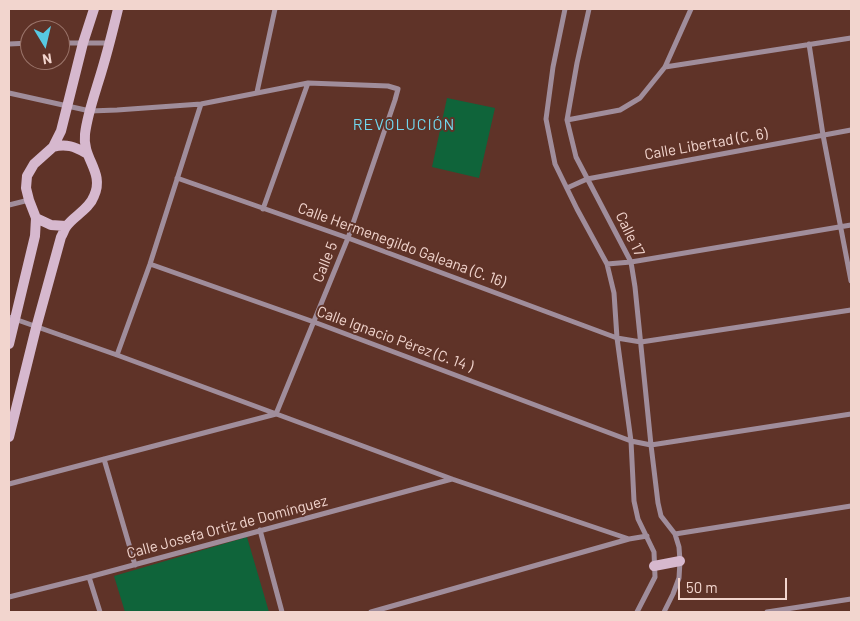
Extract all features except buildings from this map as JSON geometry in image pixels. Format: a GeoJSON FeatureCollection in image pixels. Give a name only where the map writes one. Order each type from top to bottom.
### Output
{"type":"FeatureCollection","features":[{"type":"Feature","properties":{"kind":"street"},"geometry":{"type":"LineString","coordinates":[[9,344],[12,318],[35,236],[36,218],[26,188],[27,176],[34,164],[53,147],[58,139],[83,43],[94,9]]}},
{"type":"Feature","properties":{"kind":"street"},"geometry":{"type":"LineString","coordinates":[[9,437],[36,326],[61,237],[66,226],[94,198],[98,185],[96,171],[86,153],[85,134],[118,9]]}},
{"type":"Feature","properties":{"kind":"street"},"geometry":{"type":"LineString","coordinates":[[257,92],[275,9]]}},
{"type":"Feature","properties":{"kind":"street"},"geometry":{"type":"LineString","coordinates":[[565,9],[553,67],[546,119],[554,164],[607,264],[614,293],[617,338],[631,441],[634,502],[638,519],[654,552],[655,577],[637,612]]}},
{"type":"Feature","properties":{"kind":"street","name":"Calle 17"},"geometry":{"type":"LineString","coordinates":[[589,9],[577,63],[568,120],[576,157],[631,262],[658,503],[661,516],[675,534]]}},
{"type":"Feature","properties":{"kind":"street"},"geometry":{"type":"LineString","coordinates":[[568,120],[620,110],[640,98],[665,67],[691,9]]}},
{"type":"Feature","properties":{"kind":"street"},"geometry":{"type":"LineString","coordinates":[[665,67],[851,38]]}},
{"type":"Feature","properties":{"kind":"street"},"geometry":{"type":"LineString","coordinates":[[70,43],[110,44]]}},
{"type":"Feature","properties":{"kind":"street"},"geometry":{"type":"LineString","coordinates":[[809,44],[823,135],[851,281]]}},
{"type":"Feature","properties":{"kind":"street"},"geometry":{"type":"LineString","coordinates":[[9,93],[90,111],[201,104],[308,83],[263,209]]}},
{"type":"Feature","properties":{"kind":"street","name":"Calle 5"},"geometry":{"type":"LineString","coordinates":[[276,414],[348,238],[396,100],[398,89],[388,86],[308,83]]}},
{"type":"Feature","properties":{"kind":"street"},"geometry":{"type":"LineString","coordinates":[[117,355],[150,264],[201,104]]}},
{"type":"Feature","properties":{"kind":"street","name":"Calle Libertad (C. 6)"},"geometry":{"type":"LineString","coordinates":[[567,188],[587,179],[851,130]]}},
{"type":"Feature","properties":{"kind":"street"},"geometry":{"type":"LineString","coordinates":[[53,147],[68,145],[86,153]]}},
{"type":"Feature","properties":{"kind":"street","name":"Calle Hermenegildo Galeana (C. 16)"},"geometry":{"type":"LineString","coordinates":[[177,178],[348,238],[617,338],[641,342],[851,310]]}},
{"type":"Feature","properties":{"kind":"street"},"geometry":{"type":"LineString","coordinates":[[9,205],[29,200]]}},
{"type":"Feature","properties":{"kind":"street"},"geometry":{"type":"LineString","coordinates":[[36,218],[50,225],[66,226]]}},
{"type":"Feature","properties":{"kind":"street"},"geometry":{"type":"LineString","coordinates":[[607,264],[631,262],[851,225]]}},
{"type":"Feature","properties":{"kind":"street","name":"Calle Ignacio Pérez (C. 14 )"},"geometry":{"type":"LineString","coordinates":[[150,264],[314,322],[631,441],[651,445]]}},
{"type":"Feature","properties":{"kind":"street"},"geometry":{"type":"LineString","coordinates":[[12,318],[452,479],[629,539]]}},
{"type":"Feature","properties":{"kind":"street"},"geometry":{"type":"LineString","coordinates":[[9,484],[276,414]]}},
{"type":"Feature","properties":{"kind":"street"},"geometry":{"type":"LineString","coordinates":[[651,445],[851,414]]}},
{"type":"Feature","properties":{"kind":"street"},"geometry":{"type":"LineString","coordinates":[[104,458],[135,565]]}},
{"type":"Feature","properties":{"kind":"street","name":"Calle Josefa Ortiz de Domínguez"},"geometry":{"type":"LineString","coordinates":[[9,597],[135,565],[452,479]]}},
{"type":"Feature","properties":{"kind":"street"},"geometry":{"type":"LineString","coordinates":[[664,612],[679,578],[679,547],[675,534],[851,506]]}},
{"type":"Feature","properties":{"kind":"street"},"geometry":{"type":"LineString","coordinates":[[260,530],[282,612]]}},
{"type":"Feature","properties":{"kind":"street"},"geometry":{"type":"LineString","coordinates":[[371,612],[629,539],[646,536]]}},
{"type":"Feature","properties":{"kind":"street"},"geometry":{"type":"LineString","coordinates":[[654,566],[680,562]]}},
{"type":"Feature","properties":{"kind":"street"},"geometry":{"type":"LineString","coordinates":[[89,577],[100,612]]}},
{"type":"Feature","properties":{"kind":"street"},"geometry":{"type":"LineString","coordinates":[[767,612],[851,599]]}},
{"type":"Feature","properties":{"kind":"green space"},"geometry":{"type":"Polygon","coordinates":[[[447,98],[495,108],[479,178],[432,167],[447,98]]]}},
{"type":"Feature","properties":{"kind":"green space"},"geometry":{"type":"Polygon","coordinates":[[[247,537],[269,612],[125,612],[114,576],[247,537]]]}},
{"type":"Feature","properties":{"kind":"district","name":"REVOLUCIÓN"},"geometry":{"type":"Point","coordinates":[404,125]}}]}
